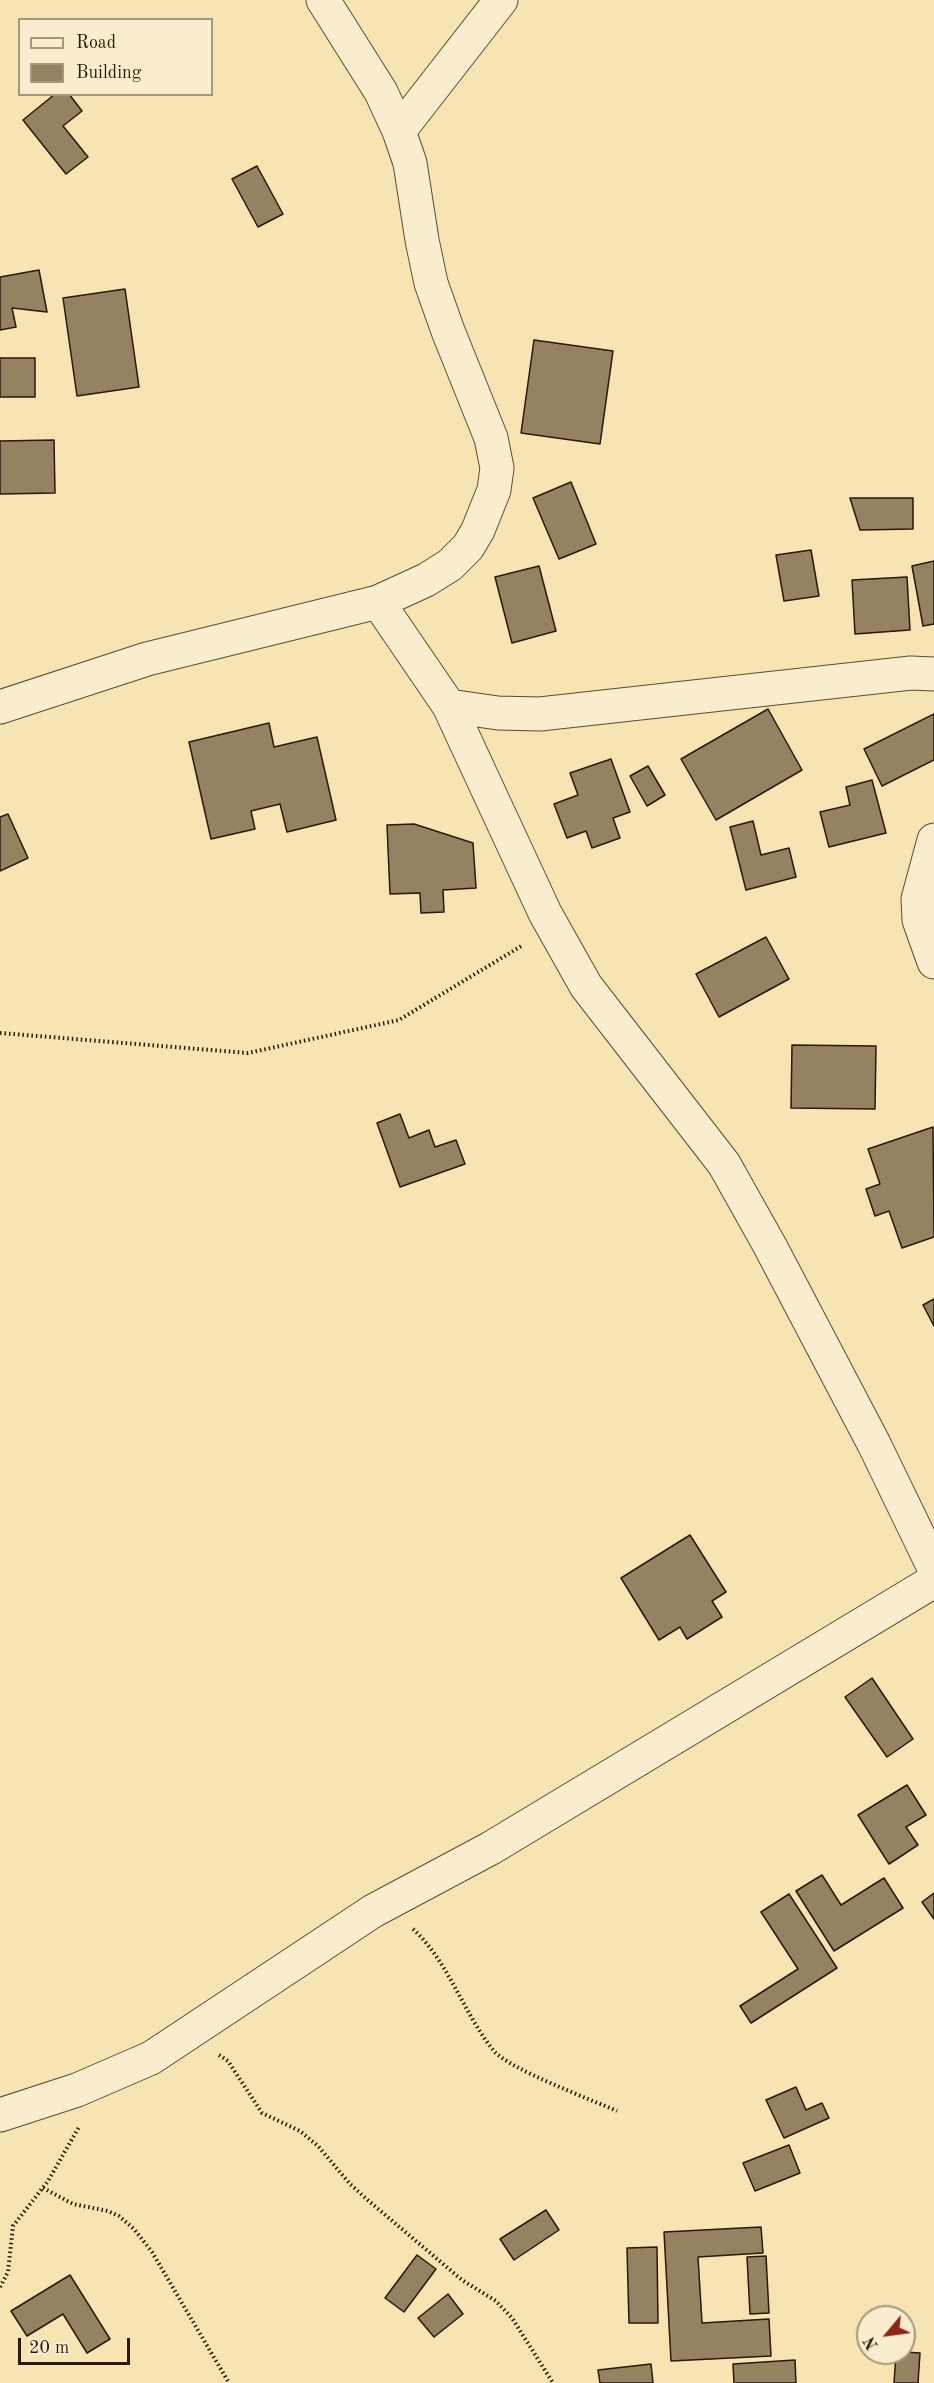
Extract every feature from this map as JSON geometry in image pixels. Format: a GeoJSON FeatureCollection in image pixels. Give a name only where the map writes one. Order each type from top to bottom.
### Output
{"type":"FeatureCollection","features":[{"type":"Feature","properties":{"kind":"street"},"geometry":{"type":"LineString","coordinates":[[0,707],[147,659],[378,602],[426,580],[450,565],[468,547],[494,490],[497,468],[491,438],[431,283],[410,164],[399,131],[381,92],[323,0]]}},
{"type":"Feature","properties":{"kind":"street"},"geometry":{"type":"LineString","coordinates":[[399,131],[501,0]]}},
{"type":"Feature","properties":{"kind":"street"},"geometry":{"type":"LineString","coordinates":[[378,602],[449,706],[553,927],[586,986],[724,1164],[770,1246],[868,1434],[934,1568]]}},
{"type":"Feature","properties":{"kind":"street"},"geometry":{"type":"LineString","coordinates":[[449,706],[498,713],[540,714],[911,673],[934,674]]}},
{"type":"Feature","properties":{"kind":"street"},"geometry":{"type":"LineString","coordinates":[[934,840],[918,899],[919,920],[934,962]]}},
{"type":"Feature","properties":{"kind":"street"},"geometry":{"type":"LineString","coordinates":[[0,2115],[105,2079],[152,2058],[384,1905],[491,1848],[934,1581]]}},
{"type":"Feature","properties":{"kind":"path"},"geometry":{"type":"LineString","coordinates":[[0,1034],[248,1053],[399,1020],[553,927]]}},
{"type":"Feature","properties":{"kind":"path"},"geometry":{"type":"LineString","coordinates":[[384,1905],[415,1931],[431,1950],[487,2040],[500,2056],[522,2069],[617,2111]]}},
{"type":"Feature","properties":{"kind":"path"},"geometry":{"type":"LineString","coordinates":[[179,2039],[215,2052],[228,2061],[262,2113],[300,2131],[318,2146],[370,2202],[462,2280],[496,2301],[512,2318],[553,2383]]}},
{"type":"Feature","properties":{"kind":"path"},"geometry":{"type":"LineString","coordinates":[[0,2287],[8,2272],[14,2226],[43,2188],[89,2112],[105,2079]]}},
{"type":"Feature","properties":{"kind":"path"},"geometry":{"type":"LineString","coordinates":[[43,2188],[73,2204],[108,2211],[119,2216],[134,2229],[152,2252],[229,2383]]}},
{"type":"Feature","properties":{"kind":"building"},"geometry":{"type":"Polygon","coordinates":[[[53,96],[71,96],[82,111],[63,126],[88,157],[66,174],[23,120],[53,96]]]}},
{"type":"Feature","properties":{"kind":"building"},"geometry":{"type":"Polygon","coordinates":[[[257,166],[283,214],[258,227],[232,179],[257,166]]]}},
{"type":"Feature","properties":{"kind":"building"},"geometry":{"type":"Polygon","coordinates":[[[39,270],[47,312],[12,308],[16,327],[0,330],[0,277],[39,270]]]}},
{"type":"Feature","properties":{"kind":"building"},"geometry":{"type":"Polygon","coordinates":[[[125,289],[139,387],[77,396],[63,298],[125,289]]]}},
{"type":"Feature","properties":{"kind":"building"},"geometry":{"type":"Polygon","coordinates":[[[534,340],[613,351],[600,444],[521,433],[534,340]]]}},
{"type":"Feature","properties":{"kind":"building"},"geometry":{"type":"Polygon","coordinates":[[[0,358],[35,358],[35,397],[0,397],[0,358]]]}},
{"type":"Feature","properties":{"kind":"building"},"geometry":{"type":"Polygon","coordinates":[[[54,440],[55,493],[0,494],[0,441],[54,440]]]}},
{"type":"Feature","properties":{"kind":"building"},"geometry":{"type":"Polygon","coordinates":[[[571,482],[596,544],[559,559],[533,498],[571,482]]]}},
{"type":"Feature","properties":{"kind":"building"},"geometry":{"type":"Polygon","coordinates":[[[850,498],[913,498],[913,529],[860,530],[850,498]]]}},
{"type":"Feature","properties":{"kind":"building"},"geometry":{"type":"Polygon","coordinates":[[[811,550],[819,596],[784,601],[776,555],[811,550]]]}},
{"type":"Feature","properties":{"kind":"building"},"geometry":{"type":"Polygon","coordinates":[[[934,561],[934,624],[923,626],[912,566],[934,561]]]}},
{"type":"Feature","properties":{"kind":"building"},"geometry":{"type":"Polygon","coordinates":[[[539,566],[556,631],[512,643],[495,577],[539,566]]]}},
{"type":"Feature","properties":{"kind":"building"},"geometry":{"type":"Polygon","coordinates":[[[907,577],[910,630],[855,634],[852,580],[907,577]]]}},
{"type":"Feature","properties":{"kind":"building"},"geometry":{"type":"Polygon","coordinates":[[[768,709],[802,770],[716,820],[681,759],[768,709]]]}},
{"type":"Feature","properties":{"kind":"building"},"geometry":{"type":"Polygon","coordinates":[[[934,714],[934,760],[882,786],[864,749],[934,714]]]}},
{"type":"Feature","properties":{"kind":"building"},"geometry":{"type":"Polygon","coordinates":[[[269,723],[274,747],[317,737],[336,820],[287,832],[280,804],[251,811],[255,829],[211,839],[189,742],[269,723]]]}},
{"type":"Feature","properties":{"kind":"building"},"geometry":{"type":"Polygon","coordinates":[[[611,759],[630,812],[613,818],[620,838],[592,848],[586,831],[567,838],[554,804],[578,795],[570,773],[611,759]]]}},
{"type":"Feature","properties":{"kind":"building"},"geometry":{"type":"Polygon","coordinates":[[[648,766],[665,795],[647,806],[630,776],[648,766]]]}},
{"type":"Feature","properties":{"kind":"building"},"geometry":{"type":"Polygon","coordinates":[[[872,780],[886,833],[829,847],[820,812],[850,805],[846,787],[872,780]]]}},
{"type":"Feature","properties":{"kind":"building"},"geometry":{"type":"Polygon","coordinates":[[[8,814],[28,858],[0,871],[0,817],[8,814]]]}},
{"type":"Feature","properties":{"kind":"building"},"geometry":{"type":"Polygon","coordinates":[[[753,821],[761,855],[789,848],[796,877],[746,890],[730,827],[753,821]]]}},
{"type":"Feature","properties":{"kind":"building"},"geometry":{"type":"Polygon","coordinates":[[[414,824],[473,843],[476,888],[443,890],[444,912],[421,913],[420,893],[390,894],[387,825],[414,824]]]}},
{"type":"Feature","properties":{"kind":"building"},"geometry":{"type":"Polygon","coordinates":[[[766,937],[789,979],[719,1017],[696,974],[766,937]]]}},
{"type":"Feature","properties":{"kind":"building"},"geometry":{"type":"Polygon","coordinates":[[[792,1045],[876,1046],[875,1109],[791,1108],[792,1045]]]}},
{"type":"Feature","properties":{"kind":"building"},"geometry":{"type":"Polygon","coordinates":[[[400,1114],[409,1138],[429,1130],[435,1147],[456,1140],[465,1164],[400,1187],[377,1123],[400,1114]]]}},
{"type":"Feature","properties":{"kind":"building"},"geometry":{"type":"Polygon","coordinates":[[[933,1127],[934,1237],[902,1248],[889,1211],[875,1216],[866,1189],[880,1184],[868,1149],[933,1127]]]}},
{"type":"Feature","properties":{"kind":"building"},"geometry":{"type":"Polygon","coordinates":[[[934,1299],[934,1326],[923,1305],[934,1299]]]}},
{"type":"Feature","properties":{"kind":"building"},"geometry":{"type":"Polygon","coordinates":[[[690,1535],[726,1592],[712,1601],[722,1617],[687,1639],[680,1627],[659,1640],[621,1578],[690,1535]]]}},
{"type":"Feature","properties":{"kind":"building"},"geometry":{"type":"Polygon","coordinates":[[[872,1678],[913,1739],[887,1757],[845,1697],[872,1678]]]}},
{"type":"Feature","properties":{"kind":"building"},"geometry":{"type":"Polygon","coordinates":[[[907,1785],[926,1815],[906,1827],[918,1845],[889,1864],[858,1815],[907,1785]]]}},
{"type":"Feature","properties":{"kind":"building"},"geometry":{"type":"Polygon","coordinates":[[[822,1875],[841,1905],[884,1878],[903,1908],[834,1951],[796,1891],[822,1875]]]}},
{"type":"Feature","properties":{"kind":"building"},"geometry":{"type":"Polygon","coordinates":[[[934,1893],[934,1919],[922,1902],[934,1893]]]}},
{"type":"Feature","properties":{"kind":"building"},"geometry":{"type":"Polygon","coordinates":[[[789,1894],[837,1968],[751,2023],[740,2006],[798,1969],[761,1912],[789,1894]]]}},
{"type":"Feature","properties":{"kind":"building"},"geometry":{"type":"Polygon","coordinates":[[[796,2087],[806,2110],[822,2103],[829,2118],[784,2138],[766,2100],[796,2087]]]}},
{"type":"Feature","properties":{"kind":"building"},"geometry":{"type":"Polygon","coordinates":[[[789,2145],[800,2173],[755,2191],[743,2163],[789,2145]]]}},
{"type":"Feature","properties":{"kind":"building"},"geometry":{"type":"Polygon","coordinates":[[[546,2210],[559,2230],[514,2260],[500,2239],[546,2210]]]}},
{"type":"Feature","properties":{"kind":"building"},"geometry":{"type":"Polygon","coordinates":[[[761,2227],[763,2253],[698,2257],[702,2323],[769,2319],[771,2356],[671,2361],[664,2232],[761,2227]]]}},
{"type":"Feature","properties":{"kind":"building"},"geometry":{"type":"Polygon","coordinates":[[[657,2247],[658,2323],[629,2323],[627,2248],[657,2247]]]}},
{"type":"Feature","properties":{"kind":"building"},"geometry":{"type":"Polygon","coordinates":[[[417,2255],[436,2269],[404,2312],[385,2298],[417,2255]]]}},
{"type":"Feature","properties":{"kind":"building"},"geometry":{"type":"Polygon","coordinates":[[[766,2256],[769,2313],[750,2314],[747,2257],[766,2256]]]}},
{"type":"Feature","properties":{"kind":"building"},"geometry":{"type":"Polygon","coordinates":[[[70,2275],[110,2339],[87,2353],[63,2314],[27,2336],[11,2311],[70,2275]]]}},
{"type":"Feature","properties":{"kind":"building"},"geometry":{"type":"Polygon","coordinates":[[[448,2294],[463,2314],[434,2337],[418,2318],[448,2294]]]}},
{"type":"Feature","properties":{"kind":"building"},"geometry":{"type":"Polygon","coordinates":[[[916,2353],[920,2353],[918,2383],[894,2383],[895,2365],[916,2365],[916,2353]]]}},
{"type":"Feature","properties":{"kind":"building"},"geometry":{"type":"Polygon","coordinates":[[[795,2360],[796,2383],[734,2383],[733,2364],[795,2360]]]}},
{"type":"Feature","properties":{"kind":"building"},"geometry":{"type":"Polygon","coordinates":[[[651,2364],[653,2383],[600,2383],[598,2370],[651,2364]]]}}]}
